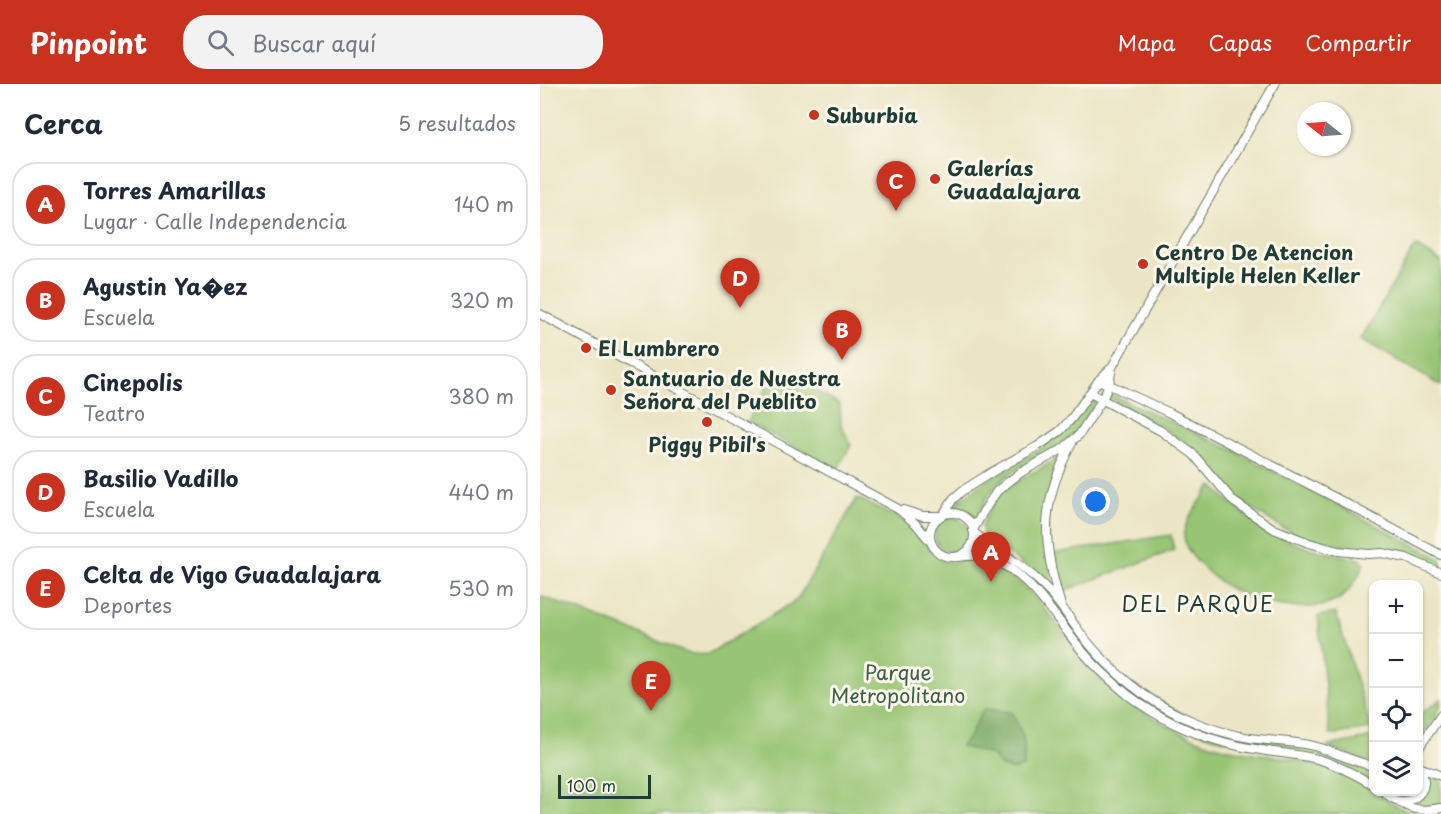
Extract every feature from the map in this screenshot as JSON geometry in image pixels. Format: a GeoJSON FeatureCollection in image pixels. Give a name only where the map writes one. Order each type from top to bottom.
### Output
{"type":"FeatureCollection","features":[{"type":"Feature","properties":{"kind":"street"},"geometry":{"type":"LineString","coordinates":[[1275,84],[1112,367],[1099,380],[1060,431],[962,491],[935,521],[929,534],[933,548],[938,553],[950,558],[975,556],[990,559],[1005,566],[1021,578],[1056,615],[1103,674],[1125,693],[1161,717],[1197,734],[1237,746],[1317,759],[1369,782]]}},
{"type":"Feature","properties":{"kind":"street"},"geometry":{"type":"LineString","coordinates":[[540,314],[898,509],[916,524],[930,541]]}},
{"type":"Feature","properties":{"kind":"street"},"geometry":{"type":"LineString","coordinates":[[1060,603],[1049,561],[1047,521],[1049,503],[1060,465],[1073,441],[1102,400],[1109,384],[1112,367]]}},
{"type":"Feature","properties":{"kind":"street"},"geometry":{"type":"LineString","coordinates":[[1099,380],[1172,414],[1441,555]]}},
{"type":"Feature","properties":{"kind":"street"},"geometry":{"type":"LineString","coordinates":[[1090,393],[1161,431],[1193,454],[1234,502],[1274,529],[1309,543],[1338,551],[1382,553],[1406,558],[1441,573]]}},
{"type":"Feature","properties":{"kind":"street"},"geometry":{"type":"LineString","coordinates":[[957,557],[970,548],[974,532],[991,498],[1004,484],[1073,441]]}},
{"type":"Feature","properties":{"kind":"street"},"geometry":{"type":"LineString","coordinates":[[898,509],[924,516],[956,513],[962,515],[971,524],[974,532],[1042,583],[1060,603],[1086,640],[1131,685],[1174,712],[1214,729],[1247,738],[1309,745],[1369,764]]}},
{"type":"Feature","properties":{"kind":"street"},"geometry":{"type":"LineString","coordinates":[[1125,693],[1131,685]]}},
{"type":"Feature","properties":{"kind":"street"},"geometry":{"type":"LineString","coordinates":[[1423,743],[1441,715]]}},
{"type":"Feature","properties":{"kind":"street"},"geometry":{"type":"LineString","coordinates":[[1423,769],[1441,776]]}},
{"type":"Feature","properties":{"kind":"street"},"geometry":{"type":"LineString","coordinates":[[1388,796],[1418,810],[1441,808]]}},
{"type":"Feature","properties":{"kind":"street"},"geometry":{"type":"LineString","coordinates":[[1400,803],[1410,802],[1418,796]]}},
{"type":"Feature","properties":{"kind":"green space"},"geometry":{"type":"Polygon","coordinates":[[[1415,246],[1441,261],[1441,386],[1361,339],[1415,246]]]}},
{"type":"Feature","properties":{"kind":"green space"},"geometry":{"type":"Polygon","coordinates":[[[776,370],[840,404],[841,425],[851,445],[837,470],[748,422],[776,370]]]}},
{"type":"Feature","properties":{"kind":"green space"},"geometry":{"type":"Polygon","coordinates":[[[1110,394],[1235,451],[1441,559],[1441,569],[1395,551],[1360,549],[1326,543],[1283,528],[1238,499],[1186,444],[1161,426],[1108,398],[1110,394]]]}},
{"type":"Feature","properties":{"kind":"green space"},"geometry":{"type":"Polygon","coordinates":[[[1089,396],[1097,400],[1077,429],[1056,449],[1004,478],[985,500],[975,523],[967,514],[948,509],[984,482],[1043,447],[1072,424],[1089,396]]]}},
{"type":"Feature","properties":{"kind":"green space"},"geometry":{"type":"Polygon","coordinates":[[[1062,456],[1046,503],[1052,586],[983,534],[982,525],[995,499],[1009,486],[1062,456]]]}},
{"type":"Feature","properties":{"kind":"green space"},"geometry":{"type":"Polygon","coordinates":[[[1213,486],[1249,518],[1289,541],[1319,551],[1360,559],[1364,563],[1359,575],[1341,598],[1329,604],[1308,607],[1264,602],[1243,595],[1223,584],[1194,558],[1184,540],[1185,529],[1190,517],[1210,487],[1213,486]]]}},
{"type":"Feature","properties":{"kind":"green space","name":"Parque Metropolitano"},"geometry":{"type":"Polygon","coordinates":[[[857,498],[911,524],[918,530],[934,554],[943,560],[953,562],[969,559],[981,560],[1009,574],[1036,598],[1096,675],[1155,719],[1217,746],[1324,767],[1369,788],[1369,796],[1382,796],[1409,811],[1422,814],[540,814],[540,596],[682,651],[699,654],[708,654],[797,600],[857,498]]]}},
{"type":"Feature","properties":{"kind":"green space"},"geometry":{"type":"Polygon","coordinates":[[[952,518],[964,523],[969,535],[964,547],[952,552],[940,547],[935,535],[940,523],[952,518]]]}},
{"type":"Feature","properties":{"kind":"green space"},"geometry":{"type":"Polygon","coordinates":[[[1171,535],[1174,550],[1064,591],[1055,553],[1171,535]]]}},
{"type":"Feature","properties":{"kind":"green space"},"geometry":{"type":"Polygon","coordinates":[[[977,540],[1040,584],[1128,685],[1125,687],[1096,661],[1037,587],[1007,564],[984,553],[970,552],[976,547],[977,540]]]}},
{"type":"Feature","properties":{"kind":"green space"},"geometry":{"type":"Polygon","coordinates":[[[1336,613],[1369,722],[1369,729],[1330,735],[1318,616],[1336,613]]]}},
{"type":"Feature","properties":{"kind":"green space"},"geometry":{"type":"Polygon","coordinates":[[[1132,687],[1213,730],[1309,747],[1369,767],[1369,780],[1326,761],[1212,737],[1176,723],[1127,693],[1132,687]]]}},
{"type":"Feature","properties":{"kind":"green space"},"geometry":{"type":"Polygon","coordinates":[[[1441,699],[1436,716],[1423,734],[1423,712],[1441,699]]]}},
{"type":"Feature","properties":{"kind":"green space"},"geometry":{"type":"Polygon","coordinates":[[[984,709],[1011,712],[1023,738],[1023,767],[1012,770],[1000,766],[992,755],[961,746],[969,737],[984,709]]]}},
{"type":"Feature","properties":{"kind":"green space"},"geometry":{"type":"Polygon","coordinates":[[[1369,738],[1369,762],[1328,746],[1369,738]]]}},
{"type":"Feature","properties":{"kind":"green space"},"geometry":{"type":"Polygon","coordinates":[[[1425,772],[1441,781],[1441,805],[1427,808],[1413,805],[1423,796],[1429,783],[1425,772]]]}},
{"type":"Feature","properties":{"kind":"place","name":"Suburbia"},"geometry":{"type":"Point","coordinates":[814,115]}},
{"type":"Feature","properties":{"kind":"place","name":"Galerías Guadalajara"},"geometry":{"type":"Point","coordinates":[935,179]}},
{"type":"Feature","properties":{"kind":"place","name":"Cinepolis"},"geometry":{"type":"Point","coordinates":[896,211]}},
{"type":"Feature","properties":{"kind":"place","name":"Centro De Atencion Multiple Helen Keller"},"geometry":{"type":"Point","coordinates":[1143,264]}},
{"type":"Feature","properties":{"kind":"place","name":"Basilio Vadillo"},"geometry":{"type":"Point","coordinates":[740,308]}},
{"type":"Feature","properties":{"kind":"place","name":"El Lumbrero"},"geometry":{"type":"Point","coordinates":[586,348]}},
{"type":"Feature","properties":{"kind":"place","name":"Agustin Ya�ez"},"geometry":{"type":"Point","coordinates":[842,360]}},
{"type":"Feature","properties":{"kind":"place","name":"Santuario de Nuestra Señora del Pueblito"},"geometry":{"type":"Point","coordinates":[611,390]}},
{"type":"Feature","properties":{"kind":"place","name":"Piggy Pibil's"},"geometry":{"type":"Point","coordinates":[707,422]}},
{"type":"Feature","properties":{"kind":"place","name":"Torres Amarillas"},"geometry":{"type":"Point","coordinates":[991,582]}},
{"type":"Feature","properties":{"kind":"place","name":"Celta de Vigo Guadalajara"},"geometry":{"type":"Point","coordinates":[651,711]}},
{"type":"Feature","properties":{"kind":"district","name":"DEL PARQUE"},"geometry":{"type":"Point","coordinates":[1198,603]}}]}
